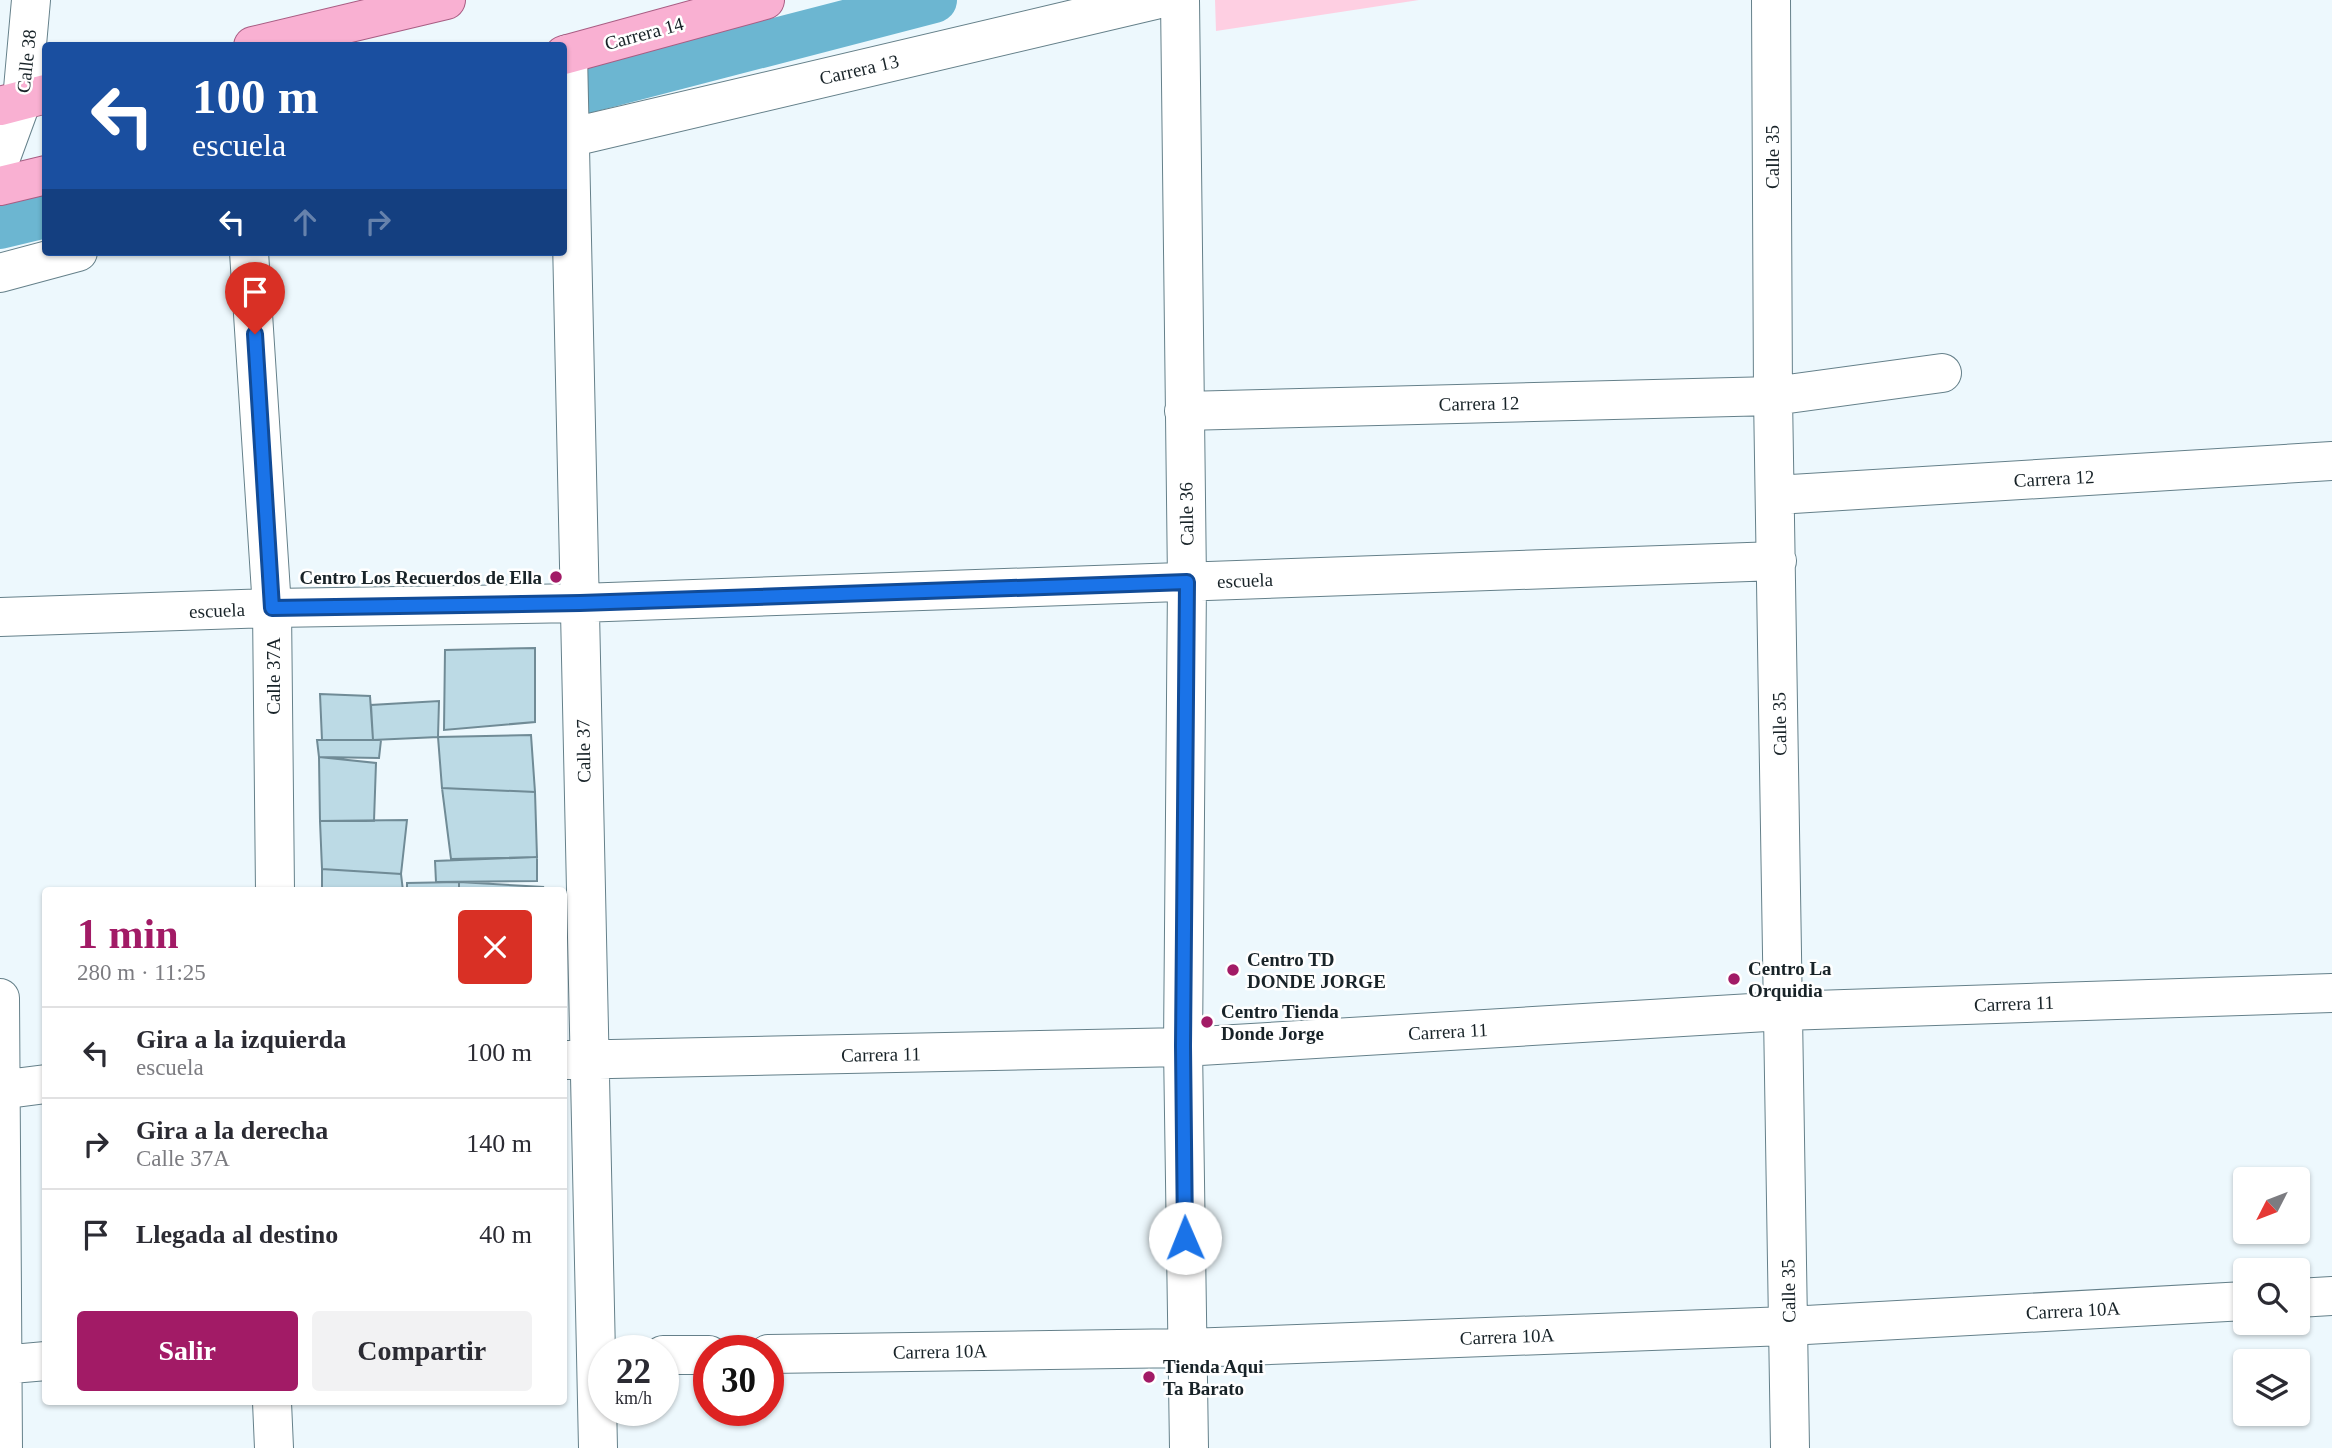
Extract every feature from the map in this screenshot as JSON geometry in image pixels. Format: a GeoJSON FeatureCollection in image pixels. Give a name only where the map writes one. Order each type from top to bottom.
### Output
{"type":"FeatureCollection","features":[{"type":"Feature","properties":{"kind":"main road"},"geometry":{"type":"LineString","coordinates":[[270,42],[446,0]]}},
{"type":"Feature","properties":{"kind":"main road","name":"Carrera 14"},"geometry":{"type":"LineString","coordinates":[[567,63],[765,0]]}},
{"type":"Feature","properties":{"kind":"main road"},"geometry":{"type":"LineString","coordinates":[[0,186],[42,176]]}},
{"type":"Feature","properties":{"kind":"street","name":"Calle 38"},"geometry":{"type":"LineString","coordinates":[[0,160],[23,100],[31,0]]}},
{"type":"Feature","properties":{"kind":"street","name":"Carrera 13"},"geometry":{"type":"LineString","coordinates":[[567,136],[1155,0]]}},
{"type":"Feature","properties":{"kind":"street","name":"Calle 36"},"geometry":{"type":"LineString","coordinates":[[1180,0],[1187,582],[1183,1046],[1189,1448]]}},
{"type":"Feature","properties":{"kind":"street","name":"Calle 35"},"geometry":{"type":"LineString","coordinates":[[1771,0],[1773,396],[1790,1448]]}},
{"type":"Feature","properties":{"kind":"street","name":"Calle 37"},"geometry":{"type":"LineString","coordinates":[[567,63],[580,603],[576,1060],[587,1355],[598,1448]]}},
{"type":"Feature","properties":{"kind":"street"},"geometry":{"type":"LineString","coordinates":[[0,273],[63,256]]}},
{"type":"Feature","properties":{"kind":"street","name":"Calle 37A"},"geometry":{"type":"LineString","coordinates":[[249,256],[272,608],[275,887]]}},
{"type":"Feature","properties":{"kind":"street","name":"Carrera 12"},"geometry":{"type":"LineString","coordinates":[[1184,411],[1773,396],[1942,373]]}},
{"type":"Feature","properties":{"kind":"street","name":"Carrera 12"},"geometry":{"type":"LineString","coordinates":[[1776,495],[2332,461]]}},
{"type":"Feature","properties":{"kind":"street","name":"escuela"},"geometry":{"type":"LineString","coordinates":[[0,617],[272,608],[580,603],[1777,561]]}},
{"type":"Feature","properties":{"kind":"street","name":"Carrera 11"},"geometry":{"type":"LineString","coordinates":[[576,1060],[1183,1046],[1784,1011],[2332,993]]}},
{"type":"Feature","properties":{"kind":"street"},"geometry":{"type":"LineString","coordinates":[[0,999],[3,1448]]}},
{"type":"Feature","properties":{"kind":"street"},"geometry":{"type":"LineString","coordinates":[[0,1090],[42,1085]]}},
{"type":"Feature","properties":{"kind":"street"},"geometry":{"type":"LineString","coordinates":[[2310,1297],[2332,1296]]}},
{"type":"Feature","properties":{"kind":"street","name":"Carrera 10A"},"geometry":{"type":"LineString","coordinates":[[784,1354],[1187,1348],[1788,1326],[2233,1302]]}},
{"type":"Feature","properties":{"kind":"street"},"geometry":{"type":"LineString","coordinates":[[1,1365],[42,1361]]}},
{"type":"Feature","properties":{"kind":"street"},"geometry":{"type":"LineString","coordinates":[[272,1405],[274,1448]]}},
{"type":"Feature","properties":{"kind":"shaded area"},"geometry":{"type":"Polygon","coordinates":[[[1215,0],[1419,0],[1216,31],[1215,0]]]}},
{"type":"Feature","properties":{"kind":"building"},"geometry":{"type":"Polygon","coordinates":[[[535,648],[535,722],[444,730],[445,650],[535,648]]]}},
{"type":"Feature","properties":{"kind":"building"},"geometry":{"type":"Polygon","coordinates":[[[320,694],[370,696],[373,740],[322,740],[320,694]]]}},
{"type":"Feature","properties":{"kind":"building"},"geometry":{"type":"Polygon","coordinates":[[[439,701],[438,737],[373,740],[371,705],[439,701]]]}},
{"type":"Feature","properties":{"kind":"building"},"geometry":{"type":"Polygon","coordinates":[[[531,735],[535,792],[442,788],[438,737],[531,735]]]}},
{"type":"Feature","properties":{"kind":"building"},"geometry":{"type":"Polygon","coordinates":[[[317,740],[381,740],[379,758],[319,757],[317,740]]]}},
{"type":"Feature","properties":{"kind":"building"},"geometry":{"type":"Polygon","coordinates":[[[319,757],[376,763],[374,821],[320,821],[319,757]]]}},
{"type":"Feature","properties":{"kind":"building"},"geometry":{"type":"Polygon","coordinates":[[[442,788],[535,792],[537,857],[451,859],[442,788]]]}},
{"type":"Feature","properties":{"kind":"building"},"geometry":{"type":"Polygon","coordinates":[[[407,820],[401,874],[322,869],[320,821],[407,820]]]}},
{"type":"Feature","properties":{"kind":"building"},"geometry":{"type":"Polygon","coordinates":[[[537,857],[537,881],[436,882],[435,861],[537,857]]]}},
{"type":"Feature","properties":{"kind":"building"},"geometry":{"type":"Polygon","coordinates":[[[322,869],[401,874],[403,887],[322,887],[322,869]]]}},
{"type":"Feature","properties":{"kind":"building"},"geometry":{"type":"Polygon","coordinates":[[[459,882],[543,887],[459,887],[459,882]]]}},
{"type":"Feature","properties":{"kind":"building"},"geometry":{"type":"Polygon","coordinates":[[[459,882],[459,887],[407,887],[407,883],[459,882]]]}},
{"type":"Feature","properties":{"kind":"waterway"},"geometry":{"type":"LineString","coordinates":[[567,95],[934,0]]}},
{"type":"Feature","properties":{"kind":"waterway"},"geometry":{"type":"LineString","coordinates":[[0,226],[42,216]]}},
{"type":"Feature","properties":{"kind":"place","name":"Centro Los Recuerdos de Ella"},"geometry":{"type":"Point","coordinates":[556,577]}},
{"type":"Feature","properties":{"kind":"place","name":"Centro TD DONDE JORGE"},"geometry":{"type":"Point","coordinates":[1233,970]}},
{"type":"Feature","properties":{"kind":"place","name":"Centro La Orquidia"},"geometry":{"type":"Point","coordinates":[1734,979]}},
{"type":"Feature","properties":{"kind":"place","name":"Centro Tienda Donde Jorge"},"geometry":{"type":"Point","coordinates":[1207,1022]}},
{"type":"Feature","properties":{"kind":"place","name":"Tienda Aqui Ta Barato"},"geometry":{"type":"Point","coordinates":[1149,1377]}},
{"type":"Feature","properties":{"kind":"route"},"geometry":{"type":"LineString","coordinates":[[255,334],[272,608],[580,603],[1187,582],[1183,1046],[1185,1238]]}}]}
